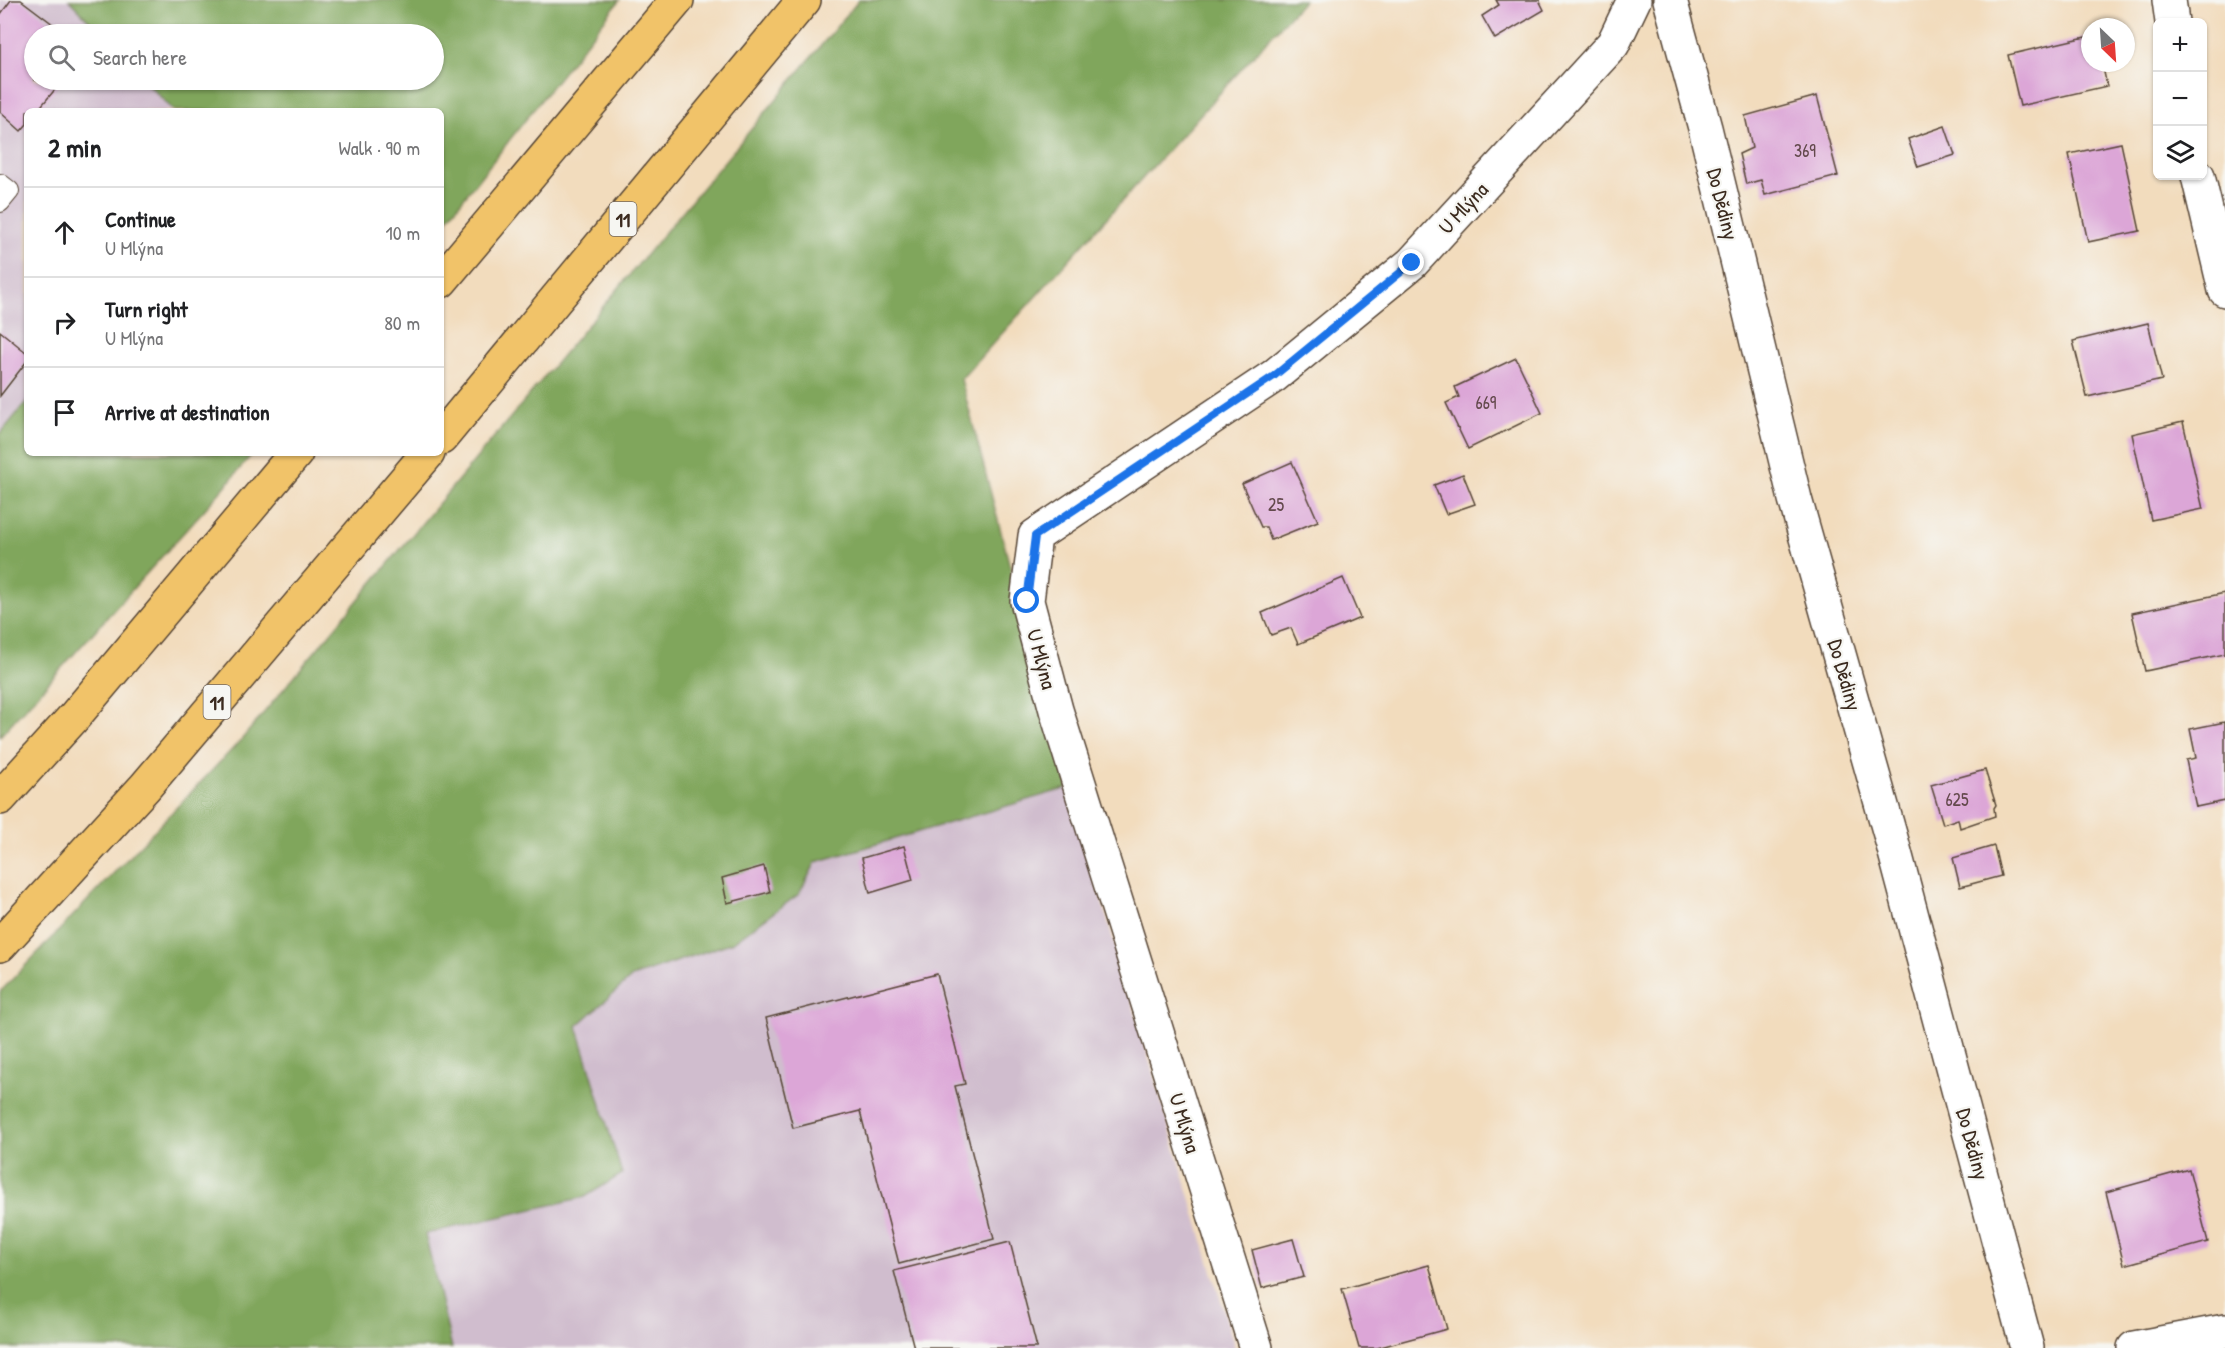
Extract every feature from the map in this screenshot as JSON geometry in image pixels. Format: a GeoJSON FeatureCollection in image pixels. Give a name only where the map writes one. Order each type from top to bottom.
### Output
{"type":"FeatureCollection","features":[{"type":"Feature","properties":{"kind":"highway"},"geometry":{"type":"LineString","coordinates":[[444,277],[677,0]]}},
{"type":"Feature","properties":{"kind":"highway","name":"11"},"geometry":{"type":"LineString","coordinates":[[444,434],[804,0]]}},
{"type":"Feature","properties":{"kind":"highway"},"geometry":{"type":"LineString","coordinates":[[0,798],[74,717],[293,456]]}},
{"type":"Feature","properties":{"kind":"highway","name":"11"},"geometry":{"type":"LineString","coordinates":[[0,945],[145,787],[425,456]]}},
{"type":"Feature","properties":{"kind":"street","name":"U Mlýna"},"geometry":{"type":"LineString","coordinates":[[1256,1348],[1056,710],[1027,601],[1035,536],[1274,376],[1412,263],[1613,44],[1634,0]]}},
{"type":"Feature","properties":{"kind":"street","name":"Do Dědiny"},"geometry":{"type":"LineString","coordinates":[[1670,0],[1705,128],[1795,499],[1893,844],[2027,1348]]}},
{"type":"Feature","properties":{"kind":"street"},"geometry":{"type":"LineString","coordinates":[[2169,0],[2171,18]]}},
{"type":"Feature","properties":{"kind":"street"},"geometry":{"type":"LineString","coordinates":[[2199,180],[2225,290]]}},
{"type":"Feature","properties":{"kind":"street"},"geometry":{"type":"LineString","coordinates":[[2134,1348],[2225,1331]]}},
{"type":"Feature","properties":{"kind":"lane"},"geometry":{"type":"LineString","coordinates":[[0,184],[9,191],[0,202]]}},
{"type":"Feature","properties":{"kind":"shaded area"},"geometry":{"type":"Polygon","coordinates":[[[0,0],[69,0],[92,24],[24,24],[24,90],[154,90],[171,108],[24,108],[24,405],[0,434],[0,0]]]}},
{"type":"Feature","properties":{"kind":"shaded area"},"geometry":{"type":"Polygon","coordinates":[[[1068,788],[1235,1348],[452,1348],[424,1234],[585,1197],[622,1174],[577,1026],[632,977],[733,942],[799,894],[816,862],[1068,788]]]}},
{"type":"Feature","properties":{"kind":"green space"},"geometry":{"type":"Polygon","coordinates":[[[69,0],[620,0],[444,223],[444,108],[171,108],[154,90],[444,90],[444,24],[92,24],[69,0]]]}},
{"type":"Feature","properties":{"kind":"green space"},"geometry":{"type":"Polygon","coordinates":[[[859,0],[1304,0],[961,379],[1068,788],[816,862],[799,894],[733,942],[632,977],[577,1026],[622,1174],[585,1197],[425,1234],[452,1348],[0,1348],[0,992],[241,740],[859,0]]]}},
{"type":"Feature","properties":{"kind":"green space"},"geometry":{"type":"Polygon","coordinates":[[[24,405],[24,456],[250,456],[0,736],[0,434],[24,405]]]}},
{"type":"Feature","properties":{"kind":"building"},"geometry":{"type":"Polygon","coordinates":[[[11,0],[21,0],[53,24],[24,24],[24,90],[55,90],[40,108],[24,108],[24,128],[21,131],[0,112],[0,15],[11,0]]]}},
{"type":"Feature","properties":{"kind":"building"},"geometry":{"type":"Polygon","coordinates":[[[1496,0],[1539,0],[1544,10],[1495,39],[1482,16],[1499,5],[1496,0]]]}},
{"type":"Feature","properties":{"kind":"building"},"geometry":{"type":"Polygon","coordinates":[[[2081,38],[2081,72],[2104,72],[2107,86],[2020,106],[2008,55],[2081,38]]]}},
{"type":"Feature","properties":{"kind":"building"},"geometry":{"type":"Polygon","coordinates":[[[1817,96],[1838,176],[1765,195],[1761,180],[1746,184],[1739,154],[1752,148],[1745,116],[1817,96]]]}},
{"type":"Feature","properties":{"kind":"building"},"geometry":{"type":"Polygon","coordinates":[[[1945,126],[1955,155],[1918,167],[1908,139],[1945,126]]]}},
{"type":"Feature","properties":{"kind":"building"},"geometry":{"type":"Polygon","coordinates":[[[2121,143],[2140,231],[2088,242],[2069,154],[2121,143]]]}},
{"type":"Feature","properties":{"kind":"building"},"geometry":{"type":"Polygon","coordinates":[[[2148,323],[2162,380],[2087,397],[2073,341],[2148,323]]]}},
{"type":"Feature","properties":{"kind":"building"},"geometry":{"type":"Polygon","coordinates":[[[0,331],[24,351],[24,365],[0,396],[0,331]]]}},
{"type":"Feature","properties":{"kind":"building"},"geometry":{"type":"Polygon","coordinates":[[[1516,358],[1542,413],[1468,449],[1446,403],[1459,397],[1455,387],[1516,358]]]}},
{"type":"Feature","properties":{"kind":"building"},"geometry":{"type":"Polygon","coordinates":[[[2183,422],[2203,509],[2151,520],[2132,434],[2183,422]]]}},
{"type":"Feature","properties":{"kind":"building"},"geometry":{"type":"Polygon","coordinates":[[[1292,462],[1318,521],[1271,540],[1266,527],[1261,527],[1242,484],[1292,462]]]}},
{"type":"Feature","properties":{"kind":"building"},"geometry":{"type":"Polygon","coordinates":[[[1463,474],[1475,504],[1446,514],[1434,485],[1463,474]]]}},
{"type":"Feature","properties":{"kind":"building"},"geometry":{"type":"Polygon","coordinates":[[[1343,578],[1360,618],[1298,644],[1291,628],[1271,635],[1262,613],[1343,578]]]}},
{"type":"Feature","properties":{"kind":"building"},"geometry":{"type":"Polygon","coordinates":[[[2225,593],[2225,654],[2145,671],[2132,613],[2225,593]]]}},
{"type":"Feature","properties":{"kind":"building"},"geometry":{"type":"Polygon","coordinates":[[[2225,722],[2225,801],[2196,807],[2186,760],[2196,758],[2190,729],[2225,722]]]}},
{"type":"Feature","properties":{"kind":"building"},"geometry":{"type":"Polygon","coordinates":[[[1985,770],[1996,805],[1995,816],[1960,828],[1958,819],[1943,824],[1931,785],[1985,770]]]}},
{"type":"Feature","properties":{"kind":"building"},"geometry":{"type":"Polygon","coordinates":[[[904,846],[913,880],[870,893],[862,858],[904,846]]]}},
{"type":"Feature","properties":{"kind":"building"},"geometry":{"type":"Polygon","coordinates":[[[1994,846],[2001,876],[1960,887],[1953,858],[1994,846]]]}},
{"type":"Feature","properties":{"kind":"building"},"geometry":{"type":"Polygon","coordinates":[[[764,866],[770,892],[727,903],[722,878],[764,866]]]}},
{"type":"Feature","properties":{"kind":"building"},"geometry":{"type":"Polygon","coordinates":[[[937,974],[965,1084],[955,1086],[994,1239],[899,1264],[860,1111],[793,1128],[766,1018],[937,974]]]}},
{"type":"Feature","properties":{"kind":"building"},"geometry":{"type":"Polygon","coordinates":[[[2189,1169],[2208,1242],[2124,1265],[2106,1192],[2189,1169]]]}},
{"type":"Feature","properties":{"kind":"building"},"geometry":{"type":"Polygon","coordinates":[[[1293,1239],[1304,1277],[1262,1288],[1252,1250],[1293,1239]]]}},
{"type":"Feature","properties":{"kind":"building"},"geometry":{"type":"Polygon","coordinates":[[[1010,1242],[1037,1348],[914,1348],[894,1271],[1010,1242]]]}},
{"type":"Feature","properties":{"kind":"building"},"geometry":{"type":"Polygon","coordinates":[[[1429,1265],[1447,1329],[1377,1348],[1359,1348],[1342,1289],[1429,1265]]]}},
{"type":"Feature","properties":{"kind":"route"},"geometry":{"type":"LineString","coordinates":[[1027,601],[1035,536],[1274,376],[1412,263]]}}]}
